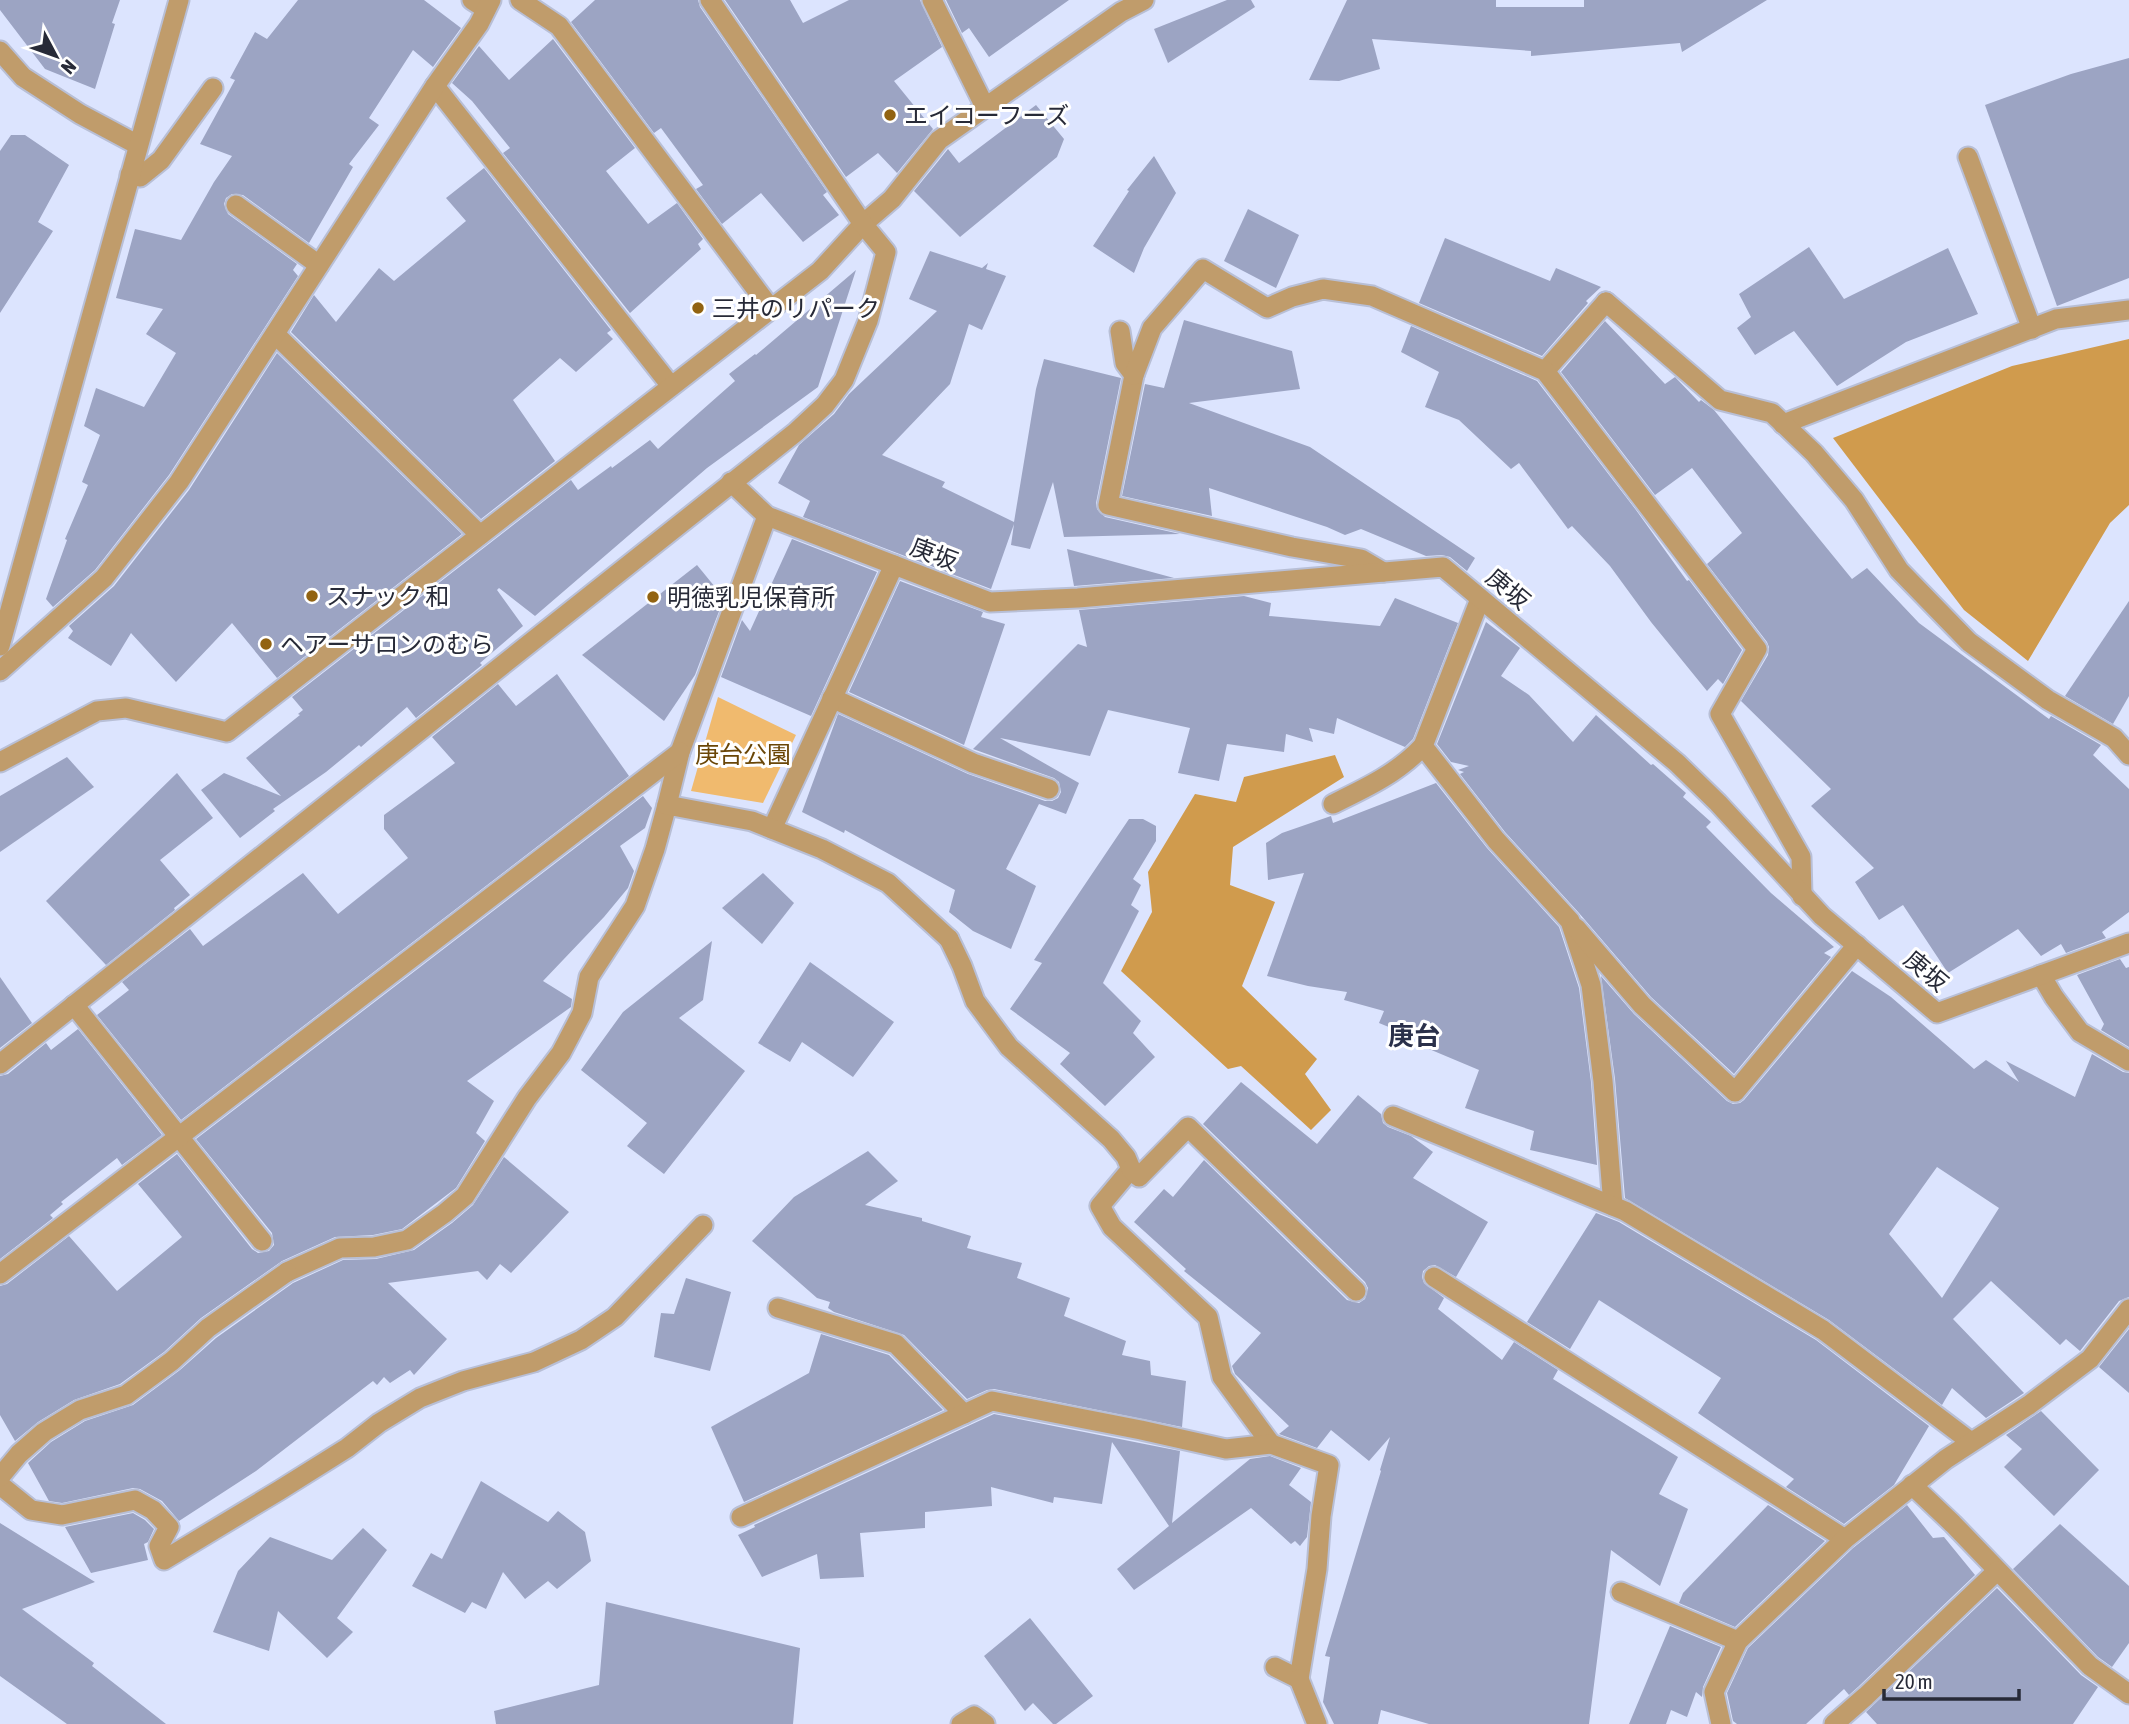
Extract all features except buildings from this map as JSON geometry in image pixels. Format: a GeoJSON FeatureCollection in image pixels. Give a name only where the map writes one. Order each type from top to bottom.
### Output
{"type":"FeatureCollection","features":[{"type":"Feature","properties":{"kind":"street"},"geometry":{"type":"LineString","coordinates":[[0,646],[179,0]]}},
{"type":"Feature","properties":{"kind":"street"},"geometry":{"type":"LineString","coordinates":[[520,0],[559,26],[771,309]]}},
{"type":"Feature","properties":{"kind":"street"},"geometry":{"type":"LineString","coordinates":[[0,1064],[796,432],[825,405],[844,380],[868,320],[886,252],[863,224],[710,0]]}},
{"type":"Feature","properties":{"kind":"street"},"geometry":{"type":"LineString","coordinates":[[932,0],[985,107]]}},
{"type":"Feature","properties":{"kind":"street"},"geometry":{"type":"LineString","coordinates":[[0,762],[97,711],[126,708],[227,732],[820,271],[863,224],[892,199],[939,140],[1121,12],[1143,0]]}},
{"type":"Feature","properties":{"kind":"street"},"geometry":{"type":"LineString","coordinates":[[0,671],[104,579],[179,482],[435,86],[479,23],[483,3]]}},
{"type":"Feature","properties":{"kind":"street"},"geometry":{"type":"LineString","coordinates":[[0,51],[23,77],[80,114],[138,145]]}},
{"type":"Feature","properties":{"kind":"street"},"geometry":{"type":"LineString","coordinates":[[435,86],[671,386]]}},
{"type":"Feature","properties":{"kind":"street"},"geometry":{"type":"LineString","coordinates":[[130,175],[141,177],[161,160],[213,88]]}},
{"type":"Feature","properties":{"kind":"street"},"geometry":{"type":"LineString","coordinates":[[1968,158],[2032,329]]}},
{"type":"Feature","properties":{"kind":"street"},"geometry":{"type":"LineString","coordinates":[[236,205],[319,265]]}},
{"type":"Feature","properties":{"kind":"street"},"geometry":{"type":"LineString","coordinates":[[1383,572],[1361,559],[1292,547],[1108,505],[1135,375],[1152,328],[1203,269],[1267,308],[1292,297],[1323,289],[1372,296],[1545,371],[1757,649],[1720,714],[1801,857],[1802,895]]}},
{"type":"Feature","properties":{"kind":"street"},"geometry":{"type":"LineString","coordinates":[[1545,371],[1606,302],[1720,400],[1772,413],[1814,453],[1854,500],[1899,570],[1969,642],[2048,699],[2114,738],[2129,755]]}},
{"type":"Feature","properties":{"kind":"street"},"geometry":{"type":"LineString","coordinates":[[1783,424],[2056,319],[2129,310]]}},
{"type":"Feature","properties":{"kind":"street"},"geometry":{"type":"LineString","coordinates":[[1120,331],[1125,363],[1135,375]]}},
{"type":"Feature","properties":{"kind":"street"},"geometry":{"type":"LineString","coordinates":[[275,334],[480,535]]}},
{"type":"Feature","properties":{"kind":"street","name":"庚坂"},"geometry":{"type":"LineString","coordinates":[[731,482],[767,516],[990,602],[1078,598],[1443,567],[1677,763],[1718,803],[1822,916],[1937,1013],[2129,943]]}},
{"type":"Feature","properties":{"kind":"street"},"geometry":{"type":"LineString","coordinates":[[703,1225],[615,1317],[582,1340],[534,1362],[463,1381],[420,1398],[379,1423],[347,1448],[164,1560],[159,1546],[169,1527],[153,1510],[135,1500],[62,1515],[31,1510],[1,1475],[19,1454],[44,1432],[80,1410],[126,1395],[172,1361],[208,1328],[287,1272],[340,1248],[374,1247],[407,1240],[465,1196],[527,1098],[561,1052],[582,1013],[589,977],[635,906],[655,849],[680,752],[767,516]]}},
{"type":"Feature","properties":{"kind":"street"},"geometry":{"type":"LineString","coordinates":[[772,829],[894,565]]}},
{"type":"Feature","properties":{"kind":"street"},"geometry":{"type":"LineString","coordinates":[[1333,804],[1409,762],[1423,746],[1480,599]]}},
{"type":"Feature","properties":{"kind":"street"},"geometry":{"type":"LineString","coordinates":[[832,698],[973,763],[1049,789]]}},
{"type":"Feature","properties":{"kind":"street"},"geometry":{"type":"LineString","coordinates":[[1423,746],[1496,840],[1642,1005],[1735,1092],[1857,945]]}},
{"type":"Feature","properties":{"kind":"street"},"geometry":{"type":"LineString","coordinates":[[0,1275],[680,752]]}},
{"type":"Feature","properties":{"kind":"street"},"geometry":{"type":"LineString","coordinates":[[667,805],[752,821],[822,849],[888,883],[949,939],[975,1001],[1009,1047],[1111,1139],[1139,1177],[1188,1127],[1356,1291]]}},
{"type":"Feature","properties":{"kind":"street"},"geometry":{"type":"LineString","coordinates":[[1570,921],[1591,985],[1614,1206]]}},
{"type":"Feature","properties":{"kind":"street"},"geometry":{"type":"LineString","coordinates":[[2041,975],[2080,1032],[2129,1061]]}},
{"type":"Feature","properties":{"kind":"street"},"geometry":{"type":"LineString","coordinates":[[74,1005],[262,1241]]}},
{"type":"Feature","properties":{"kind":"street"},"geometry":{"type":"LineString","coordinates":[[1393,1116],[1625,1211],[1823,1330],[1972,1442]]}},
{"type":"Feature","properties":{"kind":"street"},"geometry":{"type":"LineString","coordinates":[[1131,1169],[1100,1206],[1112,1227],[1208,1317],[1222,1377],[1271,1444]]}},
{"type":"Feature","properties":{"kind":"street"},"geometry":{"type":"LineString","coordinates":[[1434,1277],[1845,1539]]}},
{"type":"Feature","properties":{"kind":"street"},"geometry":{"type":"LineString","coordinates":[[778,1308],[896,1344],[964,1414]]}},
{"type":"Feature","properties":{"kind":"street"},"geometry":{"type":"LineString","coordinates":[[1720,1724],[1714,1692],[1738,1641],[1845,1539],[1912,1485],[2029,1405],[2090,1359],[2129,1309]]}},
{"type":"Feature","properties":{"kind":"street"},"geometry":{"type":"LineString","coordinates":[[741,1517],[992,1401],[1226,1449],[1271,1444],[1329,1465],[1321,1516],[1317,1569],[1299,1679],[1317,1724]]}},
{"type":"Feature","properties":{"kind":"street"},"geometry":{"type":"LineString","coordinates":[[1912,1485],[2090,1666],[2129,1694]]}},
{"type":"Feature","properties":{"kind":"street"},"geometry":{"type":"LineString","coordinates":[[1834,1724],[1997,1571]]}},
{"type":"Feature","properties":{"kind":"street"},"geometry":{"type":"LineString","coordinates":[[1622,1592],[1738,1641]]}},
{"type":"Feature","properties":{"kind":"street"},"geometry":{"type":"LineString","coordinates":[[1275,1667],[1299,1679]]}},
{"type":"Feature","properties":{"kind":"street"},"geometry":{"type":"LineString","coordinates":[[961,1724],[974,1716],[985,1724]]}},
{"type":"Feature","properties":{"kind":"green space","name":"庚台公園"},"geometry":{"type":"Polygon","coordinates":[[[718,697],[796,735],[763,803],[691,791],[718,697]]]}},
{"type":"Feature","properties":{"kind":"shaded area"},"geometry":{"type":"Polygon","coordinates":[[[2129,339],[2129,505],[2110,523],[2028,661],[1964,610],[1833,438],[2012,366],[2129,339]]]}},
{"type":"Feature","properties":{"kind":"shaded area"},"geometry":{"type":"Polygon","coordinates":[[[1335,755],[1344,777],[1233,847],[1230,885],[1275,902],[1242,986],[1317,1059],[1305,1074],[1331,1110],[1311,1130],[1241,1066],[1228,1069],[1121,971],[1152,912],[1148,872],[1195,794],[1236,802],[1244,777],[1335,755]]]}},
{"type":"Feature","properties":{"kind":"place","name":"エイコーフーズ"},"geometry":{"type":"Point","coordinates":[890,115]}},
{"type":"Feature","properties":{"kind":"place","name":"三井のリパーク"},"geometry":{"type":"Point","coordinates":[698,308]}},
{"type":"Feature","properties":{"kind":"place","name":"スナック 和"},"geometry":{"type":"Point","coordinates":[312,596]}},
{"type":"Feature","properties":{"kind":"place","name":"明徳乳児保育所"},"geometry":{"type":"Point","coordinates":[653,597]}},
{"type":"Feature","properties":{"kind":"place","name":"ヘアーサロンのむら"},"geometry":{"type":"Point","coordinates":[266,644]}},
{"type":"Feature","properties":{"kind":"district","name":"庚台"},"geometry":{"type":"Point","coordinates":[1414,1036]}}]}
